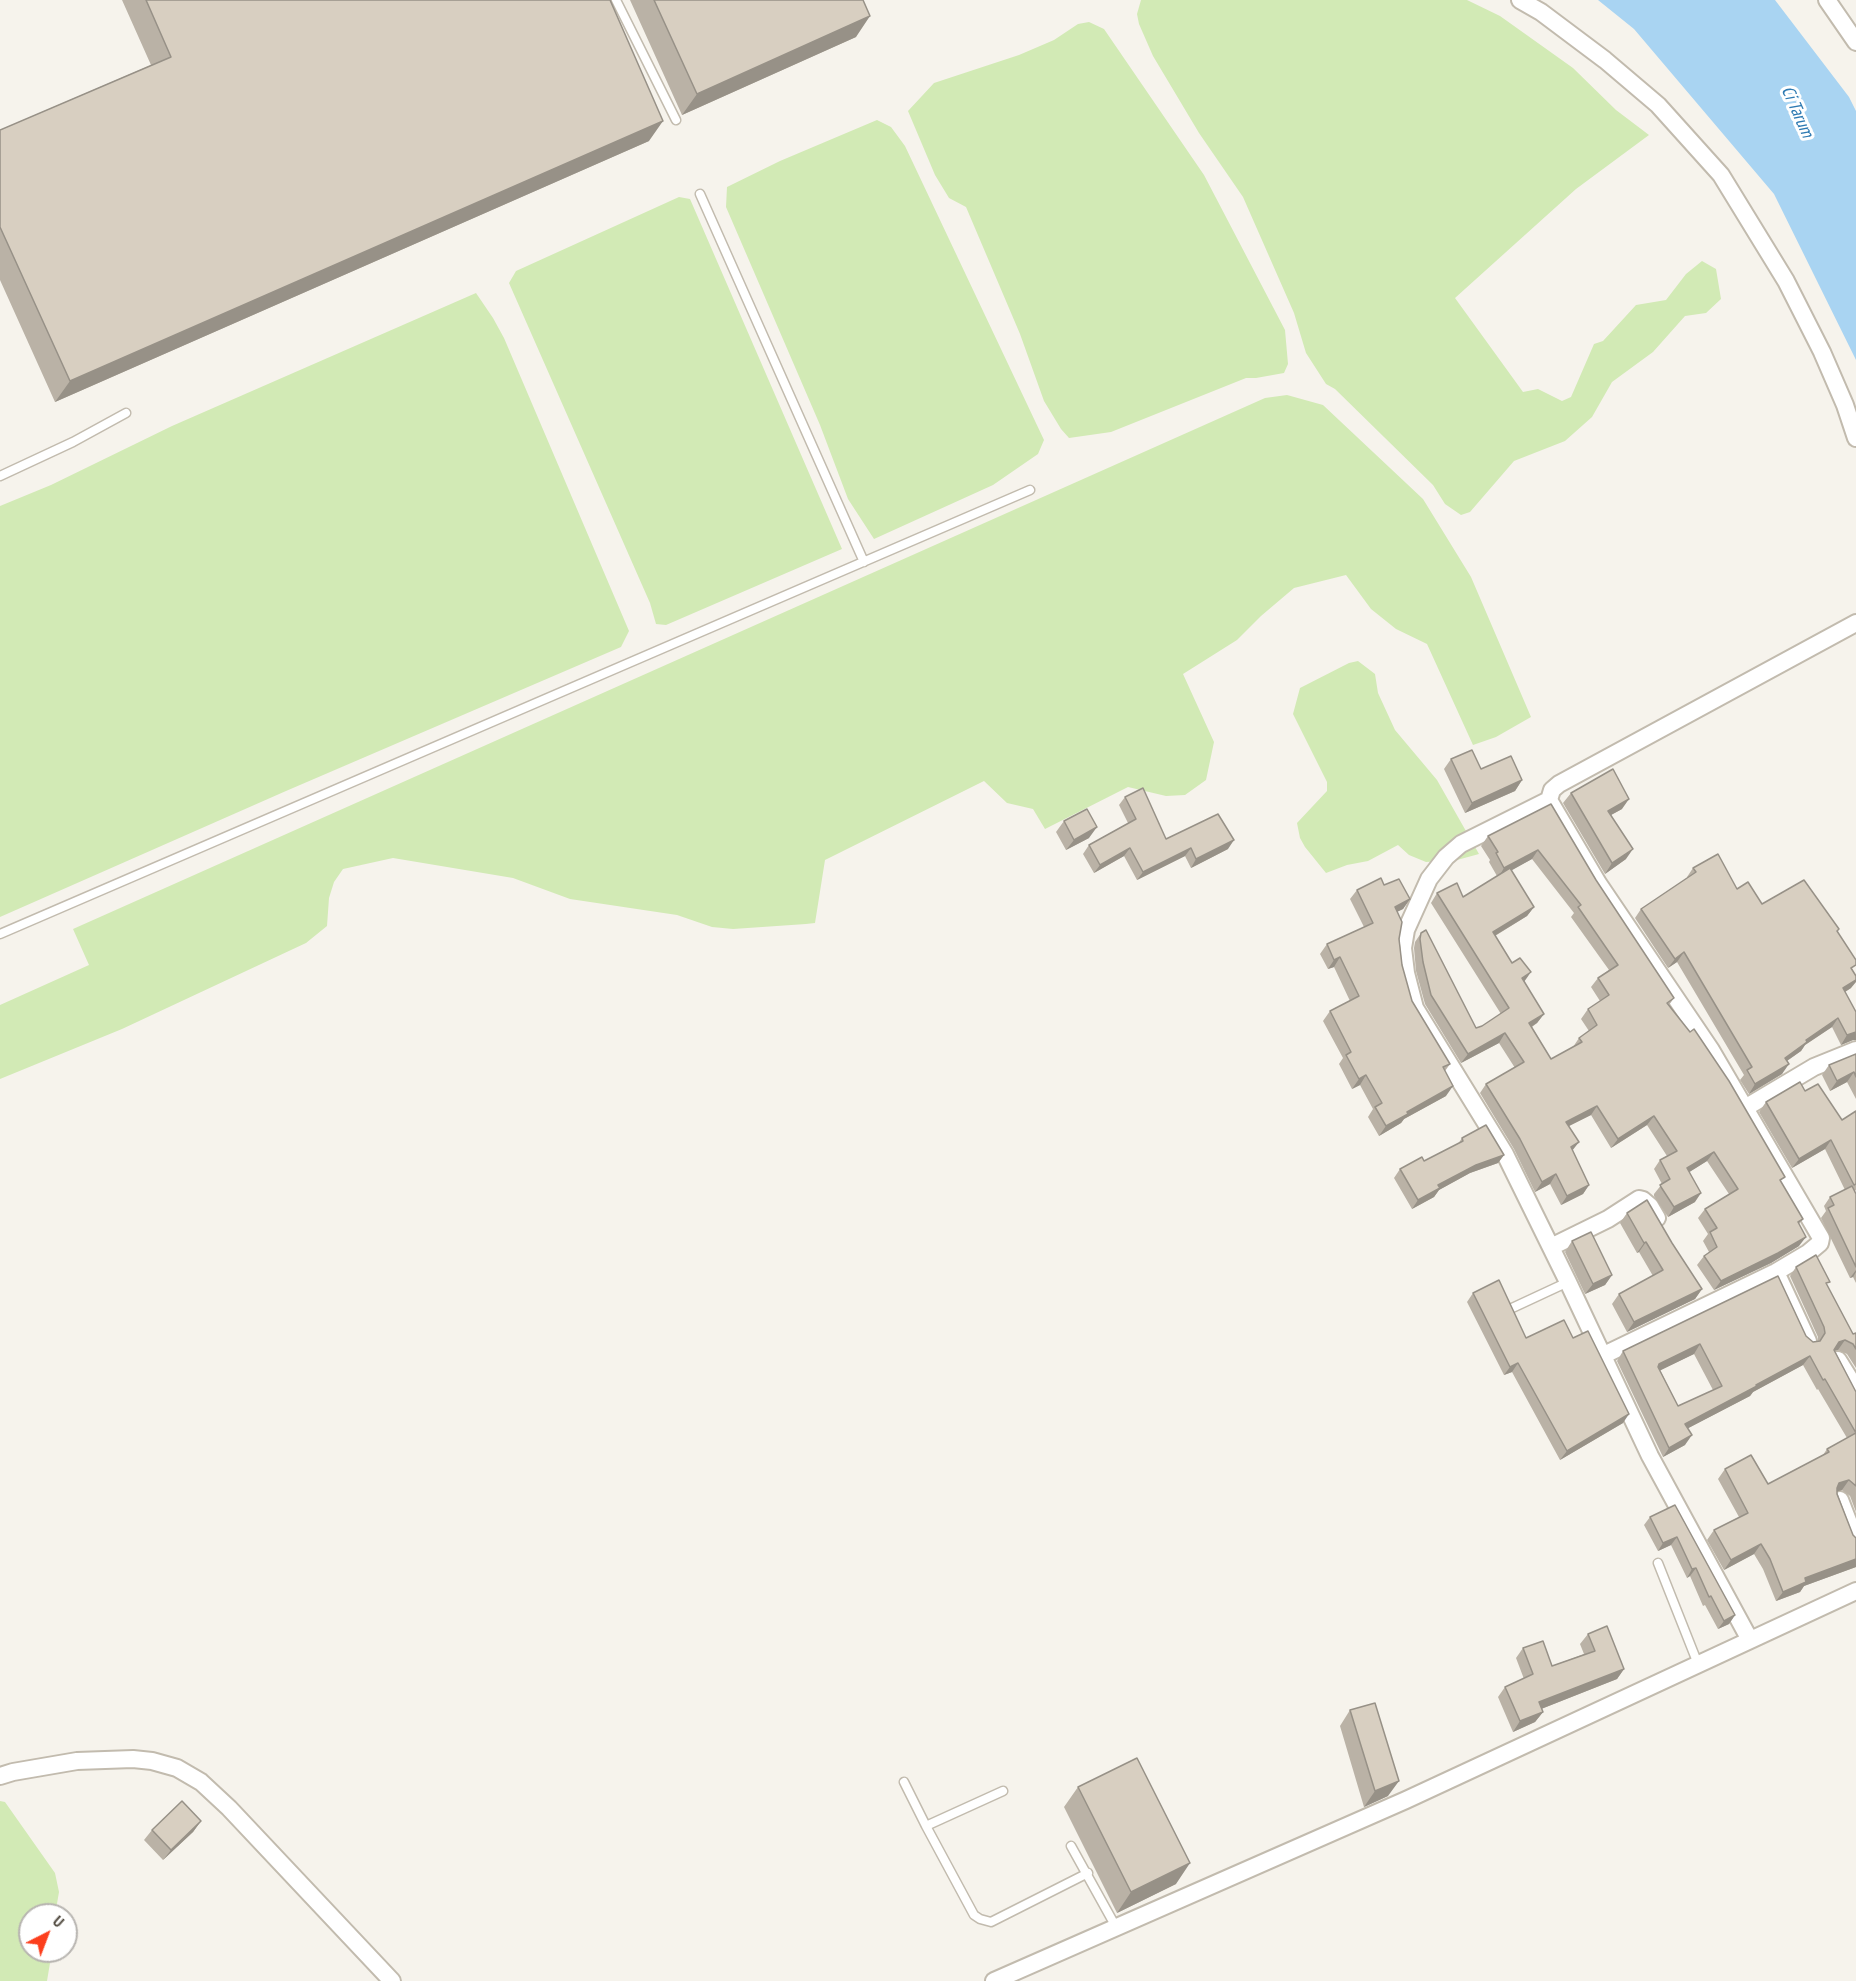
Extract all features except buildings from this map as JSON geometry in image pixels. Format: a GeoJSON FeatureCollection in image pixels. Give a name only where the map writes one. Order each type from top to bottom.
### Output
{"type":"FeatureCollection","features":[{"type":"Feature","properties":{"kind":"street"},"geometry":{"type":"LineString","coordinates":[[1520,0],[1541,12],[1605,60],[1658,105],[1721,175],[1786,281],[1822,352],[1845,405],[1856,438]]}},
{"type":"Feature","properties":{"kind":"street"},"geometry":{"type":"LineString","coordinates":[[1827,0],[1854,36]]}},
{"type":"Feature","properties":{"kind":"street"},"geometry":{"type":"LineString","coordinates":[[1750,1640],[1650,1456],[1568,1281],[1505,1154],[1415,1008],[1406,973],[1403,948],[1406,930],[1429,879],[1446,857],[1461,844],[1549,800],[1552,790],[1559,784],[1856,623]]}},
{"type":"Feature","properties":{"kind":"street"},"geometry":{"type":"LineString","coordinates":[[1549,800],[1598,883],[1711,1050],[1821,1238],[1820,1243],[1808,1253],[1776,1272],[1707,1299],[1602,1356]]}},
{"type":"Feature","properties":{"kind":"street"},"geometry":{"type":"LineString","coordinates":[[1745,1108],[1814,1067],[1856,1050]]}},
{"type":"Feature","properties":{"kind":"street"},"geometry":{"type":"LineString","coordinates":[[1551,1247],[1608,1219],[1639,1199],[1650,1206],[1667,1237]]}},
{"type":"Feature","properties":{"kind":"street"},"geometry":{"type":"LineString","coordinates":[[1776,1272],[1808,1341]]}},
{"type":"Feature","properties":{"kind":"street"},"geometry":{"type":"LineString","coordinates":[[1838,1360],[1856,1389]]}},
{"type":"Feature","properties":{"kind":"street"},"geometry":{"type":"LineString","coordinates":[[1840,1500],[1856,1541]]}},
{"type":"Feature","properties":{"kind":"street"},"geometry":{"type":"LineString","coordinates":[[994,1981],[1406,1800],[1856,1591]]}},
{"type":"Feature","properties":{"kind":"street"},"geometry":{"type":"LineString","coordinates":[[0,1776],[77,1761],[133,1759],[152,1761],[177,1768],[201,1782],[229,1808],[392,1981]]}},
{"type":"Feature","properties":{"kind":"lane"},"geometry":{"type":"LineString","coordinates":[[616,0],[676,120]]}},
{"type":"Feature","properties":{"kind":"lane"},"geometry":{"type":"LineString","coordinates":[[700,194],[864,562]]}},
{"type":"Feature","properties":{"kind":"lane"},"geometry":{"type":"LineString","coordinates":[[0,476],[73,442],[126,413]]}},
{"type":"Feature","properties":{"kind":"lane"},"geometry":{"type":"LineString","coordinates":[[0,934],[1030,490]]}},
{"type":"Feature","properties":{"kind":"lane"},"geometry":{"type":"LineString","coordinates":[[1510,1309],[1568,1281]]}},
{"type":"Feature","properties":{"kind":"lane"},"geometry":{"type":"LineString","coordinates":[[1658,1563],[1698,1664]]}},
{"type":"Feature","properties":{"kind":"lane"},"geometry":{"type":"LineString","coordinates":[[904,1782],[974,1915],[980,1919],[991,1922],[1088,1874]]}},
{"type":"Feature","properties":{"kind":"lane"},"geometry":{"type":"LineString","coordinates":[[926,1826],[1003,1791]]}},
{"type":"Feature","properties":{"kind":"lane"},"geometry":{"type":"LineString","coordinates":[[1071,1846],[1116,1927]]}},
{"type":"Feature","properties":{"kind":"green space"},"geometry":{"type":"Polygon","coordinates":[[[1141,0],[1467,0],[1500,16],[1573,68],[1616,110],[1649,135],[1576,189],[1455,298],[1523,392],[1538,389],[1562,401],[1571,397],[1594,344],[1603,341],[1636,305],[1666,300],[1686,274],[1702,261],[1716,269],[1721,299],[1706,313],[1685,316],[1653,352],[1612,382],[1592,417],[1565,441],[1514,461],[1470,512],[1461,515],[1445,504],[1433,485],[1335,389],[1326,384],[1306,353],[1294,313],[1243,197],[1199,133],[1153,56],[1139,24],[1137,14],[1141,0]]]}},
{"type":"Feature","properties":{"kind":"green space"},"geometry":{"type":"Polygon","coordinates":[[[1089,22],[1104,29],[1204,175],[1285,330],[1288,364],[1284,373],[1246,378],[1111,432],[1069,438],[1044,401],[1020,334],[966,207],[949,198],[935,175],[908,111],[934,83],[1019,55],[1054,40],[1078,24],[1089,22]]]}},
{"type":"Feature","properties":{"kind":"green space"},"geometry":{"type":"Polygon","coordinates":[[[877,120],[891,127],[905,146],[1044,440],[1038,454],[993,485],[874,539],[848,499],[820,425],[726,207],[727,187],[780,161],[877,120]]]}},
{"type":"Feature","properties":{"kind":"green space"},"geometry":{"type":"Polygon","coordinates":[[[679,197],[690,199],[842,549],[666,625],[656,624],[650,603],[509,283],[516,271],[679,197]]]}},
{"type":"Feature","properties":{"kind":"green space"},"geometry":{"type":"Polygon","coordinates":[[[476,293],[504,338],[629,631],[621,647],[0,917],[0,506],[51,485],[172,426],[476,293]]]}},
{"type":"Feature","properties":{"kind":"green space"},"geometry":{"type":"Polygon","coordinates":[[[1287,395],[1323,405],[1423,499],[1471,577],[1531,717],[1496,737],[1473,745],[1427,644],[1396,629],[1371,609],[1346,575],[1294,588],[1237,640],[1183,674],[1214,742],[1206,780],[1185,795],[1166,796],[1128,787],[1045,829],[1033,809],[1007,803],[984,781],[825,860],[815,923],[806,924],[733,929],[712,927],[677,915],[570,899],[513,878],[393,858],[343,869],[334,882],[329,898],[327,926],[306,943],[122,1029],[0,1079],[0,1005],[89,965],[73,929],[1265,398],[1287,395]]]}},
{"type":"Feature","properties":{"kind":"green space"},"geometry":{"type":"Polygon","coordinates":[[[1358,661],[1375,674],[1378,693],[1395,730],[1437,780],[1479,854],[1457,860],[1426,862],[1409,855],[1398,845],[1368,861],[1347,865],[1326,873],[1305,847],[1300,838],[1297,823],[1327,791],[1327,782],[1293,714],[1300,688],[1349,663],[1358,661]]]}},
{"type":"Feature","properties":{"kind":"green space"},"geometry":{"type":"Polygon","coordinates":[[[0,1801],[5,1802],[55,1873],[59,1892],[57,1903],[18,1903],[18,1963],[50,1963],[47,1981],[0,1981],[0,1801]]]}},
{"type":"Feature","properties":{"kind":"water","name":"Ci Tarum"},"geometry":{"type":"Polygon","coordinates":[[[1598,0],[1775,0],[1849,97],[1856,111],[1856,360],[1774,194],[1634,29],[1598,0]]]}}]}
